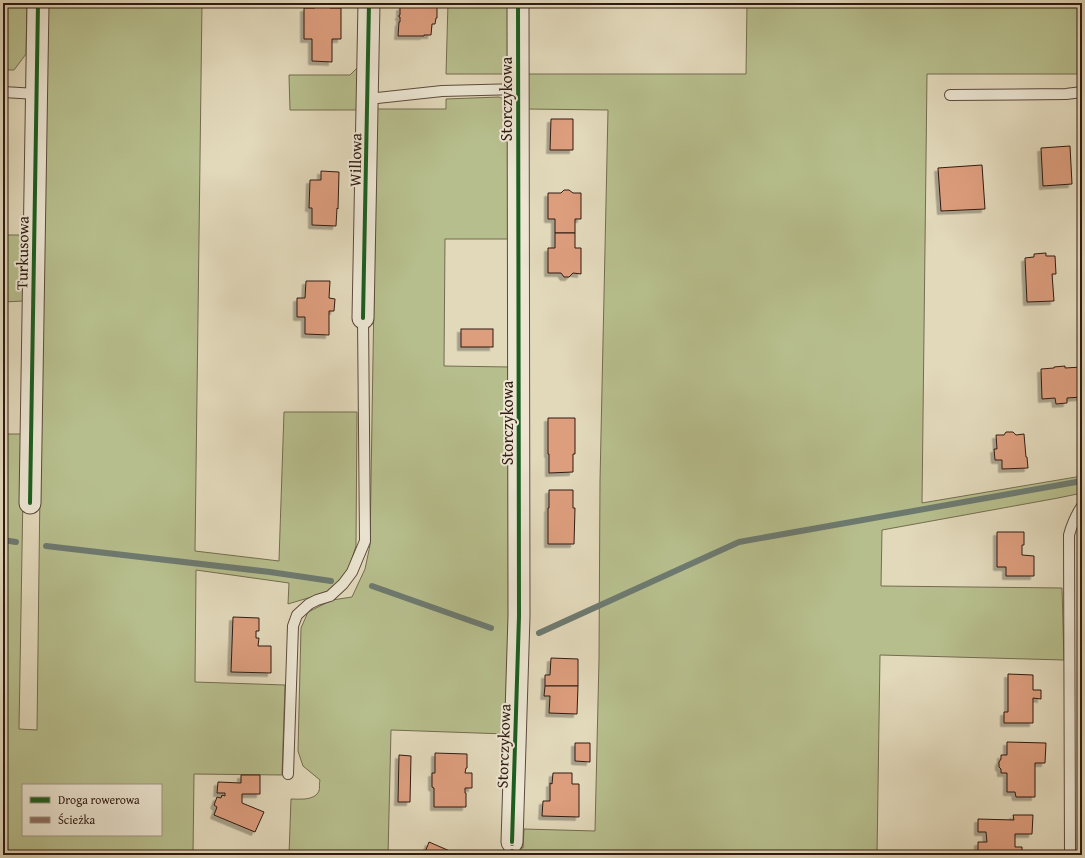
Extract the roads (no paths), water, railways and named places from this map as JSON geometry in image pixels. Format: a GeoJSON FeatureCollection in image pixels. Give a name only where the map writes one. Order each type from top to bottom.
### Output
{"type":"FeatureCollection","features":[{"type":"Feature","properties":{"kind":"street","name":"Turkusowa"},"geometry":{"type":"LineString","coordinates":[[30,503],[38,3]]}},
{"type":"Feature","properties":{"kind":"street","name":"Willowa"},"geometry":{"type":"LineString","coordinates":[[363,318],[369,3]]}},
{"type":"Feature","properties":{"kind":"street","name":"Storczykowa"},"geometry":{"type":"LineString","coordinates":[[512,842],[519,616],[518,3]]}},
{"type":"Feature","properties":{"kind":"lane"},"geometry":{"type":"LineString","coordinates":[[368,99],[442,91],[518,89]]}},
{"type":"Feature","properties":{"kind":"lane"},"geometry":{"type":"LineString","coordinates":[[3,92],[37,94]]}},
{"type":"Feature","properties":{"kind":"lane"},"geometry":{"type":"LineString","coordinates":[[950,95],[1066,94],[1082,92]]}},
{"type":"Feature","properties":{"kind":"lane"},"geometry":{"type":"LineString","coordinates":[[288,774],[293,626],[297,615],[309,604],[330,596],[343,584],[352,572],[365,541],[363,318]]}},
{"type":"Feature","properties":{"kind":"lane"},"geometry":{"type":"LineString","coordinates":[[1070,855],[1070,535],[1075,515],[1082,506]]}},
{"type":"Feature","properties":{"kind":"waterway"},"geometry":{"type":"LineString","coordinates":[[539,633],[739,542],[1082,481]]}},
{"type":"Feature","properties":{"kind":"waterway"},"geometry":{"type":"LineString","coordinates":[[3,540],[16,542]]}},
{"type":"Feature","properties":{"kind":"waterway"},"geometry":{"type":"LineString","coordinates":[[46,546],[270,572],[331,581]]}},
{"type":"Feature","properties":{"kind":"waterway"},"geometry":{"type":"LineString","coordinates":[[372,586],[491,628]]}}]}
